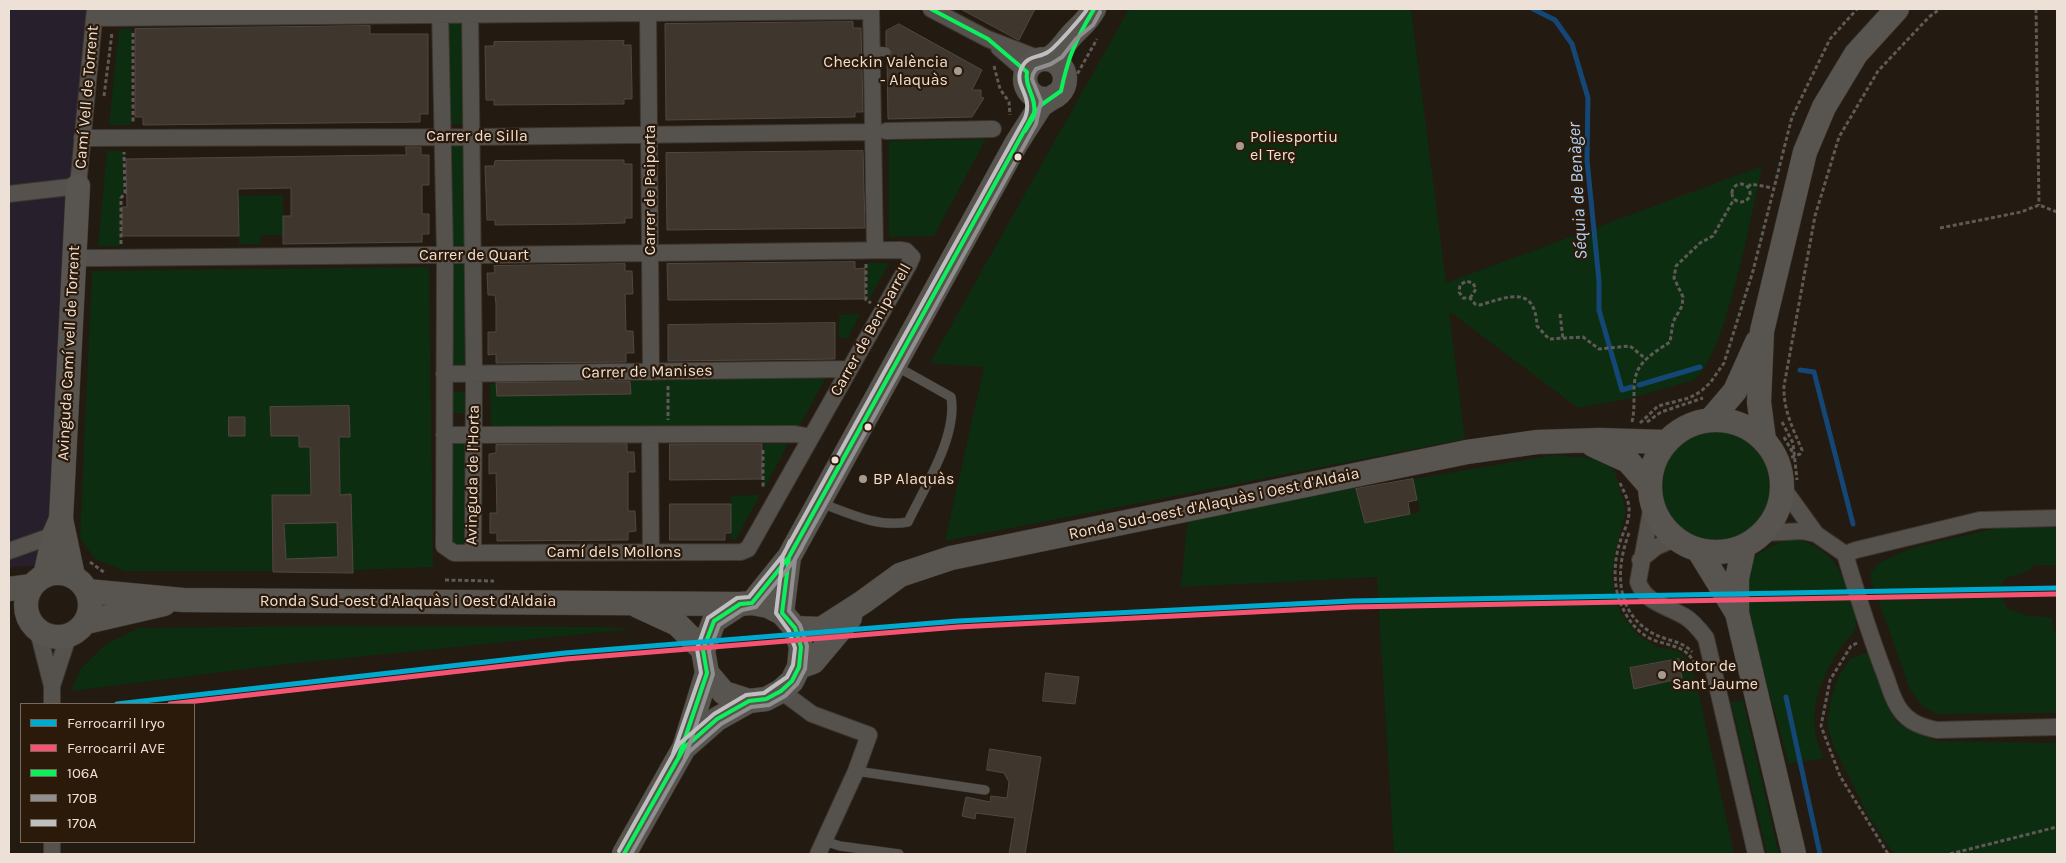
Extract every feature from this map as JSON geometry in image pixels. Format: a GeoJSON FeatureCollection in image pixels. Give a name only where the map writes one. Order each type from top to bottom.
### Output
{"type":"FeatureCollection","features":[{"type":"Feature","properties":{"kind":"main road"},"geometry":{"type":"LineString","coordinates":[[1629,441],[1638,470],[1642,497],[1675,540],[1699,551],[1722,553],[1744,547],[1765,533],[1778,512],[1790,486],[1786,459],[1773,437],[1759,402],[1762,332],[1805,152],[1824,107],[1856,54],[1897,9]]}},
{"type":"Feature","properties":{"kind":"main road"},"geometry":{"type":"LineString","coordinates":[[1051,90],[1026,84],[1039,63],[1063,49],[1070,38],[1090,16]]}},
{"type":"Feature","properties":{"kind":"main road"},"geometry":{"type":"LineString","coordinates":[[624,854],[684,748],[707,673],[703,650],[714,621],[746,604],[789,557],[1016,144],[1028,127],[1034,110],[1051,90],[1090,16]]}},
{"type":"Feature","properties":{"kind":"main road"},"geometry":{"type":"LineString","coordinates":[[1039,63],[1059,63],[1051,90]]}},
{"type":"Feature","properties":{"kind":"main road","name":"Avinguda Camí vell de Torrent"},"geometry":{"type":"LineString","coordinates":[[38,581],[58,527],[78,186]]}},
{"type":"Feature","properties":{"kind":"main road"},"geometry":{"type":"LineString","coordinates":[[1642,497],[1654,462],[1666,442],[1680,430],[1712,418],[1735,390],[1762,332]]}},
{"type":"Feature","properties":{"kind":"main road"},"geometry":{"type":"LineString","coordinates":[[1712,418],[1742,425],[1773,437]]}},
{"type":"Feature","properties":{"kind":"main road","name":"Ronda Sud-oest d'Alaquàs i Oest d'Aldaia"},"geometry":{"type":"LineString","coordinates":[[788,620],[821,629],[900,575],[951,558],[1467,452],[1537,442],[1666,442]]}},
{"type":"Feature","properties":{"kind":"main road","name":"Avinguda Camí vell de Torrent"},"geometry":{"type":"LineString","coordinates":[[58,527],[82,575]]}},
{"type":"Feature","properties":{"kind":"main road"},"geometry":{"type":"LineString","coordinates":[[1744,547],[1737,578],[1736,614],[1794,854]]}},
{"type":"Feature","properties":{"kind":"main road"},"geometry":{"type":"LineString","coordinates":[[1699,551],[1736,614]]}},
{"type":"Feature","properties":{"kind":"main road"},"geometry":{"type":"LineString","coordinates":[[684,748],[717,719],[749,701],[766,699],[781,691],[792,681],[799,668],[801,647],[788,620],[789,557]]}},
{"type":"Feature","properties":{"kind":"main road"},"geometry":{"type":"LineString","coordinates":[[9,589],[59,573],[82,575],[91,607],[77,630],[52,638],[25,622],[26,602],[38,581]]}},
{"type":"Feature","properties":{"kind":"main road","name":"Ronda Sud-oest d'Alaquàs i Oest d'Aldaia"},"geometry":{"type":"LineString","coordinates":[[82,575],[183,600],[746,604]]}},
{"type":"Feature","properties":{"kind":"main road","name":"Ronda Sud-oest d'Alaquàs i Oest d'Aldaia"},"geometry":{"type":"LineString","coordinates":[[77,630],[183,600]]}},
{"type":"Feature","properties":{"kind":"main road","name":"Ronda Sud-oest d'Alaquàs i Oest d'Aldaia"},"geometry":{"type":"LineString","coordinates":[[799,668],[814,662],[863,602]]}},
{"type":"Feature","properties":{"kind":"main road","name":"Ronda Sud-oest d'Alaquàs i Oest d'Aldaia"},"geometry":{"type":"LineString","coordinates":[[632,603],[677,624],[703,650]]}},
{"type":"Feature","properties":{"kind":"main road"},"geometry":{"type":"LineString","coordinates":[[746,604],[768,606],[788,620]]}},
{"type":"Feature","properties":{"kind":"main road"},"geometry":{"type":"LineString","coordinates":[[707,673],[724,693],[749,701]]}},
{"type":"Feature","properties":{"kind":"street"},"geometry":{"type":"LineString","coordinates":[[931,9],[1039,63]]}},
{"type":"Feature","properties":{"kind":"street","name":"Carrer de Paiporta"},"geometry":{"type":"LineString","coordinates":[[648,10],[651,372]]}},
{"type":"Feature","properties":{"kind":"street"},"geometry":{"type":"LineString","coordinates":[[95,13],[871,10],[871,40],[880,131],[870,256]]}},
{"type":"Feature","properties":{"kind":"street","name":"Avinguda de l'Horta"},"geometry":{"type":"LineString","coordinates":[[440,12],[445,255],[443,543],[454,554],[473,553],[474,374],[470,11]]}},
{"type":"Feature","properties":{"kind":"street","name":"Camí Vell de Torrent"},"geometry":{"type":"LineString","coordinates":[[78,186],[95,13]]}},
{"type":"Feature","properties":{"kind":"street","name":"Carrer de Silla"},"geometry":{"type":"LineString","coordinates":[[82,138],[442,137],[993,129]]}},
{"type":"Feature","properties":{"kind":"street"},"geometry":{"type":"LineString","coordinates":[[9,194],[78,186]]}},
{"type":"Feature","properties":{"kind":"street","name":"Carrer de Beniparrell"},"geometry":{"type":"LineString","coordinates":[[752,544],[911,260],[910,253],[906,251],[870,256]]}},
{"type":"Feature","properties":{"kind":"street","name":"Carrer de Quart"},"geometry":{"type":"LineString","coordinates":[[74,258],[651,254],[870,256]]}},
{"type":"Feature","properties":{"kind":"street","name":"Carrer de Manises"},"geometry":{"type":"LineString","coordinates":[[444,374],[850,369]]}},
{"type":"Feature","properties":{"kind":"street"},"geometry":{"type":"LineString","coordinates":[[444,435],[795,434],[811,437]]}},
{"type":"Feature","properties":{"kind":"street"},"geometry":{"type":"LineString","coordinates":[[650,435],[651,551]]}},
{"type":"Feature","properties":{"kind":"street"},"geometry":{"type":"LineString","coordinates":[[1790,486],[1816,534]]}},
{"type":"Feature","properties":{"kind":"street"},"geometry":{"type":"LineString","coordinates":[[1642,497],[1638,582],[1641,591],[1652,601],[1685,616],[1706,638],[1756,854]]}},
{"type":"Feature","properties":{"kind":"street"},"geometry":{"type":"LineString","coordinates":[[1845,554],[1980,520],[2057,518]]}},
{"type":"Feature","properties":{"kind":"street"},"geometry":{"type":"LineString","coordinates":[[9,550],[58,527]]}},
{"type":"Feature","properties":{"kind":"street"},"geometry":{"type":"LineString","coordinates":[[1765,533],[1802,531],[1816,534],[1845,554],[1871,637],[1900,710],[1911,721],[1937,730],[2057,727]]}},
{"type":"Feature","properties":{"kind":"street"},"geometry":{"type":"LineString","coordinates":[[1640,560],[1656,547],[1675,540]]}},
{"type":"Feature","properties":{"kind":"street","name":"Camí dels Mollons"},"geometry":{"type":"LineString","coordinates":[[473,553],[740,552],[752,544]]}},
{"type":"Feature","properties":{"kind":"street"},"geometry":{"type":"LineString","coordinates":[[25,622],[52,686],[52,703]]}},
{"type":"Feature","properties":{"kind":"street"},"geometry":{"type":"LineString","coordinates":[[52,686],[77,630]]}},
{"type":"Feature","properties":{"kind":"street"},"geometry":{"type":"LineString","coordinates":[[781,691],[812,714],[868,735],[856,771],[821,848]]}},
{"type":"Feature","properties":{"kind":"lane"},"geometry":{"type":"LineString","coordinates":[[871,40],[876,51],[886,52]]}},
{"type":"Feature","properties":{"kind":"lane"},"geometry":{"type":"LineString","coordinates":[[818,502],[866,520],[895,524],[908,522],[942,450],[951,421],[953,406],[951,398],[894,365]]}},
{"type":"Feature","properties":{"kind":"lane"},"geometry":{"type":"LineString","coordinates":[[856,771],[985,790]]}},
{"type":"Feature","properties":{"kind":"lane"},"geometry":{"type":"LineString","coordinates":[[821,848],[840,846],[900,854]]}},
{"type":"Feature","properties":{"kind":"path"},"geometry":{"type":"LineString","coordinates":[[1790,486],[1786,459],[1802,450],[1784,399],[1784,386],[1815,216],[1839,137],[1878,71],[1929,17],[1940,9]]}},
{"type":"Feature","properties":{"kind":"path"},"geometry":{"type":"LineString","coordinates":[[2036,9],[2039,205]]}},
{"type":"Feature","properties":{"kind":"path"},"geometry":{"type":"LineString","coordinates":[[133,26],[133,128]]}},
{"type":"Feature","properties":{"kind":"path"},"geometry":{"type":"LineString","coordinates":[[104,102],[113,27]]}},
{"type":"Feature","properties":{"kind":"path"},"geometry":{"type":"LineString","coordinates":[[121,247],[121,198],[125,193],[124,148]]}},
{"type":"Feature","properties":{"kind":"path"},"geometry":{"type":"LineString","coordinates":[[1743,184],[1748,187],[1750,193],[1748,198],[1740,202],[1734,199],[1731,194],[1734,186],[1743,184]]}},
{"type":"Feature","properties":{"kind":"path"},"geometry":{"type":"LineString","coordinates":[[1748,187],[1751,184],[1773,188]]}},
{"type":"Feature","properties":{"kind":"path"},"geometry":{"type":"LineString","coordinates":[[1696,670],[1687,652],[1649,638],[1638,630],[1629,619],[1619,600],[1616,570],[1619,545],[1629,511],[1618,478],[1629,441],[1635,408],[1636,374],[1646,358],[1670,342],[1673,322],[1682,306],[1682,297],[1674,278],[1676,266],[1700,243],[1713,236],[1734,199]]}},
{"type":"Feature","properties":{"kind":"path"},"geometry":{"type":"LineString","coordinates":[[1940,228],[2021,212],[2039,205],[2057,212]]}},
{"type":"Feature","properties":{"kind":"path"},"geometry":{"type":"LineString","coordinates":[[870,256],[866,300],[872,303]]}},
{"type":"Feature","properties":{"kind":"path"},"geometry":{"type":"LineString","coordinates":[[1466,281],[1473,283],[1476,289],[1470,298],[1463,298],[1459,292],[1460,285],[1466,281]]}},
{"type":"Feature","properties":{"kind":"path"},"geometry":{"type":"LineString","coordinates":[[1470,298],[1475,304],[1480,305],[1514,296],[1522,297],[1529,300],[1534,306],[1537,326],[1542,334],[1549,339],[1583,337],[1599,349],[1630,346],[1646,358]]}},
{"type":"Feature","properties":{"kind":"path"},"geometry":{"type":"LineString","coordinates":[[1560,314],[1563,339]]}},
{"type":"Feature","properties":{"kind":"path"},"geometry":{"type":"LineString","coordinates":[[668,380],[668,427]]}},
{"type":"Feature","properties":{"kind":"path"},"geometry":{"type":"LineString","coordinates":[[1629,441],[1658,406],[1689,398],[1710,383]]}},
{"type":"Feature","properties":{"kind":"path"},"geometry":{"type":"LineString","coordinates":[[1773,437],[1793,428]]}},
{"type":"Feature","properties":{"kind":"path"},"geometry":{"type":"LineString","coordinates":[[763,442],[763,491],[765,493]]}},
{"type":"Feature","properties":{"kind":"path"},"geometry":{"type":"LineString","coordinates":[[1630,532],[1623,550],[1619,579],[1622,597],[1628,609],[1643,627],[1653,634],[1689,648],[1698,658],[1700,666]]}},
{"type":"Feature","properties":{"kind":"path"},"geometry":{"type":"LineString","coordinates":[[82,575],[108,574]]}},
{"type":"Feature","properties":{"kind":"path"},"geometry":{"type":"LineString","coordinates":[[441,580],[498,582]]}},
{"type":"Feature","properties":{"kind":"path"},"geometry":{"type":"LineString","coordinates":[[1871,637],[1851,646],[1830,680],[1820,726],[1840,776],[1888,854]]}},
{"type":"Feature","properties":{"kind":"path"},"geometry":{"type":"LineString","coordinates":[[1950,854],[2057,827]]}},
{"type":"Feature","properties":{"kind":"shaded area"},"geometry":{"type":"Polygon","coordinates":[[[9,9],[95,9],[59,565],[9,567],[9,9]]]}},
{"type":"Feature","properties":{"kind":"green space","name":"Poliesportiu el Terç"},"geometry":{"type":"Polygon","coordinates":[[[1129,9],[1411,9],[1446,283],[1762,166],[1745,247],[1727,314],[1716,344],[1705,366],[1694,380],[1627,399],[1578,408],[1449,311],[1465,439],[945,541],[984,367],[930,363],[1129,9]]]}},
{"type":"Feature","properties":{"kind":"green space"},"geometry":{"type":"Polygon","coordinates":[[[449,23],[463,23],[465,124],[448,124],[447,25],[449,23]]]}},
{"type":"Feature","properties":{"kind":"green space"},"geometry":{"type":"Polygon","coordinates":[[[119,29],[132,29],[131,125],[109,125],[119,29]]]}},
{"type":"Feature","properties":{"kind":"green space"},"geometry":{"type":"Polygon","coordinates":[[[986,139],[934,236],[889,237],[889,141],[986,139]]]}},
{"type":"Feature","properties":{"kind":"green space"},"geometry":{"type":"Polygon","coordinates":[[[465,144],[466,243],[464,246],[451,246],[449,145],[465,144]]]}},
{"type":"Feature","properties":{"kind":"green space"},"geometry":{"type":"Polygon","coordinates":[[[107,151],[123,151],[124,192],[120,197],[120,246],[98,246],[107,151]]]}},
{"type":"Feature","properties":{"kind":"green space"},"geometry":{"type":"Polygon","coordinates":[[[283,195],[283,235],[260,235],[260,244],[239,244],[238,196],[283,195]]]}},
{"type":"Feature","properties":{"kind":"green space"},"geometry":{"type":"Polygon","coordinates":[[[465,263],[468,364],[453,366],[450,364],[451,264],[465,263]]]}},
{"type":"Feature","properties":{"kind":"green space"},"geometry":{"type":"Polygon","coordinates":[[[867,263],[889,263],[870,298],[867,298],[867,263]]]}},
{"type":"Feature","properties":{"kind":"green space"},"geometry":{"type":"Polygon","coordinates":[[[429,267],[433,567],[353,570],[353,573],[338,573],[338,571],[125,571],[95,559],[80,538],[92,271],[429,267]]]}},
{"type":"Feature","properties":{"kind":"green space"},"geometry":{"type":"Polygon","coordinates":[[[860,314],[848,338],[839,338],[839,315],[860,314]]]}},
{"type":"Feature","properties":{"kind":"green space"},"geometry":{"type":"Polygon","coordinates":[[[826,377],[799,427],[491,428],[490,384],[826,377]]]}},
{"type":"Feature","properties":{"kind":"green space"},"geometry":{"type":"Polygon","coordinates":[[[450,392],[470,392],[469,413],[450,413],[450,392]]]}},
{"type":"Feature","properties":{"kind":"green space"},"geometry":{"type":"Polygon","coordinates":[[[1717,430],[1739,435],[1758,447],[1770,466],[1775,488],[1770,510],[1758,529],[1739,541],[1717,546],[1695,541],[1676,529],[1664,510],[1659,488],[1664,466],[1676,447],[1695,435],[1717,430]]]}},
{"type":"Feature","properties":{"kind":"green space"},"geometry":{"type":"Polygon","coordinates":[[[454,443],[467,443],[469,545],[455,546],[452,544],[451,445],[454,443]]]}},
{"type":"Feature","properties":{"kind":"green space"},"geometry":{"type":"Polygon","coordinates":[[[764,444],[788,444],[764,489],[764,444]]]}},
{"type":"Feature","properties":{"kind":"green space"},"geometry":{"type":"Polygon","coordinates":[[[1555,455],[1590,458],[1606,462],[1614,469],[1626,511],[1615,552],[1612,578],[1615,595],[1621,614],[1639,636],[1657,647],[1678,651],[1688,660],[1695,677],[1734,854],[1394,854],[1377,577],[1181,587],[1188,516],[1354,481],[1365,523],[1420,512],[1413,479],[1555,455]]]}},
{"type":"Feature","properties":{"kind":"green space"},"geometry":{"type":"Polygon","coordinates":[[[760,495],[736,539],[731,539],[731,496],[760,495]]]}},
{"type":"Feature","properties":{"kind":"green space"},"geometry":{"type":"Polygon","coordinates":[[[2057,527],[2057,565],[2034,565],[2028,571],[2004,579],[1999,592],[2008,609],[2029,616],[2052,617],[2053,631],[2057,631],[2057,713],[1937,714],[1922,706],[1910,689],[1871,580],[1871,572],[1879,563],[1911,548],[1997,528],[2057,527]]]}},
{"type":"Feature","properties":{"kind":"green space"},"geometry":{"type":"Polygon","coordinates":[[[1795,538],[1819,549],[1838,568],[1853,600],[1856,621],[1854,632],[1841,647],[1826,674],[1816,701],[1815,729],[1824,758],[1789,764],[1752,630],[1744,588],[1749,565],[1759,553],[1784,540],[1795,538]]]}},
{"type":"Feature","properties":{"kind":"green space"},"geometry":{"type":"Polygon","coordinates":[[[329,626],[604,627],[633,629],[277,665],[71,691],[80,670],[106,644],[139,628],[329,626]]]}},
{"type":"Feature","properties":{"kind":"green space"},"geometry":{"type":"Polygon","coordinates":[[[1869,652],[1896,722],[1919,734],[1937,741],[2057,743],[2057,854],[1894,854],[1868,815],[1834,747],[1827,725],[1831,699],[1839,676],[1851,658],[1869,652]]]}},
{"type":"Feature","properties":{"kind":"green space"},"geometry":{"type":"Polygon","coordinates":[[[1743,700],[1779,854],[1767,854],[1731,702],[1743,700]]]}},
{"type":"Feature","properties":{"kind":"building"},"geometry":{"type":"Polygon","coordinates":[[[961,9],[1035,9],[1019,40],[961,9]]]}},
{"type":"Feature","properties":{"kind":"building"},"geometry":{"type":"Polygon","coordinates":[[[853,22],[853,28],[861,28],[863,112],[855,112],[855,117],[666,120],[665,24],[853,22]]]}},
{"type":"Feature","properties":{"kind":"building","name":"Checkin València - Alaquàs"},"geometry":{"type":"Polygon","coordinates":[[[899,24],[982,70],[972,90],[981,90],[981,97],[984,98],[972,117],[888,119],[887,58],[892,52],[886,46],[886,31],[899,24]]]}},
{"type":"Feature","properties":{"kind":"building"},"geometry":{"type":"Polygon","coordinates":[[[370,26],[370,34],[428,34],[428,114],[420,114],[420,122],[143,125],[143,117],[135,117],[135,29],[370,26]]]}},
{"type":"Feature","properties":{"kind":"building"},"geometry":{"type":"Polygon","coordinates":[[[624,41],[623,45],[631,45],[632,99],[624,99],[624,104],[494,105],[494,100],[486,100],[485,46],[494,46],[494,42],[624,41]]]}},
{"type":"Feature","properties":{"kind":"building"},"geometry":{"type":"Polygon","coordinates":[[[406,147],[421,147],[421,155],[429,155],[429,185],[422,185],[422,214],[429,214],[429,234],[422,234],[422,242],[283,244],[283,216],[291,216],[291,188],[238,189],[239,236],[122,236],[122,207],[127,207],[126,159],[406,155],[406,147]]]}},
{"type":"Feature","properties":{"kind":"building"},"geometry":{"type":"Polygon","coordinates":[[[863,151],[865,228],[667,230],[666,153],[863,151]]]}},
{"type":"Feature","properties":{"kind":"building"},"geometry":{"type":"Polygon","coordinates":[[[624,160],[624,164],[632,164],[632,218],[625,218],[625,223],[590,224],[495,225],[495,220],[487,220],[485,166],[494,166],[495,161],[624,160]]]}},
{"type":"Feature","properties":{"kind":"building"},"geometry":{"type":"Polygon","coordinates":[[[855,262],[855,269],[865,268],[865,299],[668,300],[667,264],[855,262]]]}},
{"type":"Feature","properties":{"kind":"building"},"geometry":{"type":"Polygon","coordinates":[[[625,264],[625,271],[632,271],[633,294],[625,294],[626,331],[633,331],[634,353],[626,353],[626,362],[496,363],[496,354],[488,355],[488,332],[496,332],[496,304],[495,295],[488,295],[487,273],[495,273],[494,266],[625,264]]]}},
{"type":"Feature","properties":{"kind":"building"},"geometry":{"type":"Polygon","coordinates":[[[835,323],[835,359],[668,361],[668,325],[835,323]]]}},
{"type":"Feature","properties":{"kind":"building"},"geometry":{"type":"Polygon","coordinates":[[[630,382],[631,394],[497,396],[496,383],[630,382]]]}},
{"type":"Feature","properties":{"kind":"building"},"geometry":{"type":"Polygon","coordinates":[[[349,406],[350,437],[339,437],[340,495],[351,494],[353,573],[273,572],[272,495],[311,495],[310,447],[299,447],[299,436],[271,436],[270,407],[349,406]],[[337,523],[284,524],[286,559],[338,557],[337,523]]]}},
{"type":"Feature","properties":{"kind":"building"},"geometry":{"type":"Polygon","coordinates":[[[229,417],[245,417],[245,436],[229,436],[229,417]]]}},
{"type":"Feature","properties":{"kind":"building"},"geometry":{"type":"Polygon","coordinates":[[[627,444],[627,452],[634,452],[635,472],[628,472],[628,511],[635,511],[636,531],[628,532],[628,540],[497,541],[497,533],[490,533],[490,513],[497,513],[496,473],[489,474],[489,454],[496,453],[496,445],[627,444]]]}},
{"type":"Feature","properties":{"kind":"building"},"geometry":{"type":"Polygon","coordinates":[[[670,444],[762,444],[762,479],[670,480],[670,444]]]}},
{"type":"Feature","properties":{"kind":"building"},"geometry":{"type":"Polygon","coordinates":[[[1413,479],[1417,500],[1408,502],[1410,514],[1365,523],[1356,489],[1413,479]]]}},
{"type":"Feature","properties":{"kind":"building"},"geometry":{"type":"Polygon","coordinates":[[[670,504],[731,504],[731,533],[725,533],[725,540],[670,540],[670,504]]]}},
{"type":"Feature","properties":{"kind":"building","name":"Motor de Sant Jaume"},"geometry":{"type":"Polygon","coordinates":[[[1679,659],[1682,678],[1634,689],[1630,668],[1679,659]]]}},
{"type":"Feature","properties":{"kind":"building"},"geometry":{"type":"Polygon","coordinates":[[[1046,673],[1079,677],[1075,704],[1043,701],[1046,673]]]}},
{"type":"Feature","properties":{"kind":"building"},"geometry":{"type":"Polygon","coordinates":[[[990,749],[1041,757],[1025,854],[1009,854],[1015,818],[976,813],[975,819],[962,816],[966,797],[990,802],[991,796],[1007,798],[1009,782],[1004,773],[987,770],[990,749]]]}},
{"type":"Feature","properties":{"kind":"waterway","name":"Séquia de Benàger"},"geometry":{"type":"LineString","coordinates":[[1533,9],[1555,20],[1572,44],[1588,98],[1587,160],[1599,281],[1599,310],[1622,390],[1632,387]]}},
{"type":"Feature","properties":{"kind":"waterway"},"geometry":{"type":"LineString","coordinates":[[1639,385],[1700,367]]}},
{"type":"Feature","properties":{"kind":"waterway"},"geometry":{"type":"LineString","coordinates":[[1800,370],[1814,372],[1853,524]]}},
{"type":"Feature","properties":{"kind":"waterway"},"geometry":{"type":"LineString","coordinates":[[1786,697],[1820,854]]}},
{"type":"Feature","properties":{"kind":"rail line","name":"Iryo"},"geometry":{"type":"LineString","coordinates":[[126,703],[565,653],[958,621],[1352,601],[2057,588]]}},
{"type":"Feature","properties":{"kind":"rail line","name":"AVE"},"geometry":{"type":"LineString","coordinates":[[179,703],[566,659],[958,627],[1352,607],[2057,594]]}},
{"type":"Feature","properties":{"kind":"transit line","name":"106A"},"geometry":{"type":"LineString","coordinates":[[624,854],[684,748],[717,719],[749,701],[766,699],[781,691],[792,681],[799,667],[801,647],[795,628],[782,613],[789,557],[1034,113],[1034,102],[1027,82],[1027,72],[988,39],[931,9]]}},
{"type":"Feature","properties":{"kind":"transit line","name":"170A"},"geometry":{"type":"LineString","coordinates":[[619,851],[679,744],[714,714],[746,695],[764,693],[787,677],[793,665],[795,648],[789,631],[776,613],[783,555],[1025,118],[1027,103],[1020,80],[1024,63],[1027,60],[1045,54],[1051,49],[1087,9]]}},
{"type":"Feature","properties":{"kind":"transit line","name":"106A"},"geometry":{"type":"LineString","coordinates":[[1025,131],[1041,105],[1061,91],[1073,49],[1094,9]]}},
{"type":"Feature","properties":{"kind":"transit line","name":"170B"},"geometry":{"type":"LineString","coordinates":[[631,854],[689,752],[721,724],[751,707],[769,705],[785,696],[797,684],[805,669],[807,646],[800,625],[789,611],[795,559],[1036,124],[1041,101],[1032,79],[1033,74],[1036,69],[1051,64],[1062,57],[1076,39],[1093,25],[1100,12]]}},
{"type":"Feature","properties":{"kind":"transit line","name":"170A"},"geometry":{"type":"LineString","coordinates":[[673,754],[701,673],[697,649],[708,618],[737,598],[749,597],[784,554],[790,541]]}},
{"type":"Feature","properties":{"kind":"transit line","name":"106A"},"geometry":{"type":"LineString","coordinates":[[679,756],[707,673],[703,650],[714,621],[740,604],[752,603],[789,557],[796,544]]}},
{"type":"Feature","properties":{"kind":"transit line","name":"170B"},"geometry":{"type":"LineString","coordinates":[[685,758],[713,674],[709,651],[719,625],[742,610],[756,607],[794,561],[802,547]]}},
{"type":"Feature","properties":{"kind":"place","name":"Checkin València - Alaquàs"},"geometry":{"type":"Point","coordinates":[958,71]}},
{"type":"Feature","properties":{"kind":"place","name":"Poliesportiu el Terç"},"geometry":{"type":"Point","coordinates":[1240,146]}},
{"type":"Feature","properties":{"kind":"place","name":"BP Alaquàs"},"geometry":{"type":"Point","coordinates":[863,479]}},
{"type":"Feature","properties":{"kind":"place","name":"Motor de Sant Jaume"},"geometry":{"type":"Point","coordinates":[1662,675]}}]}
